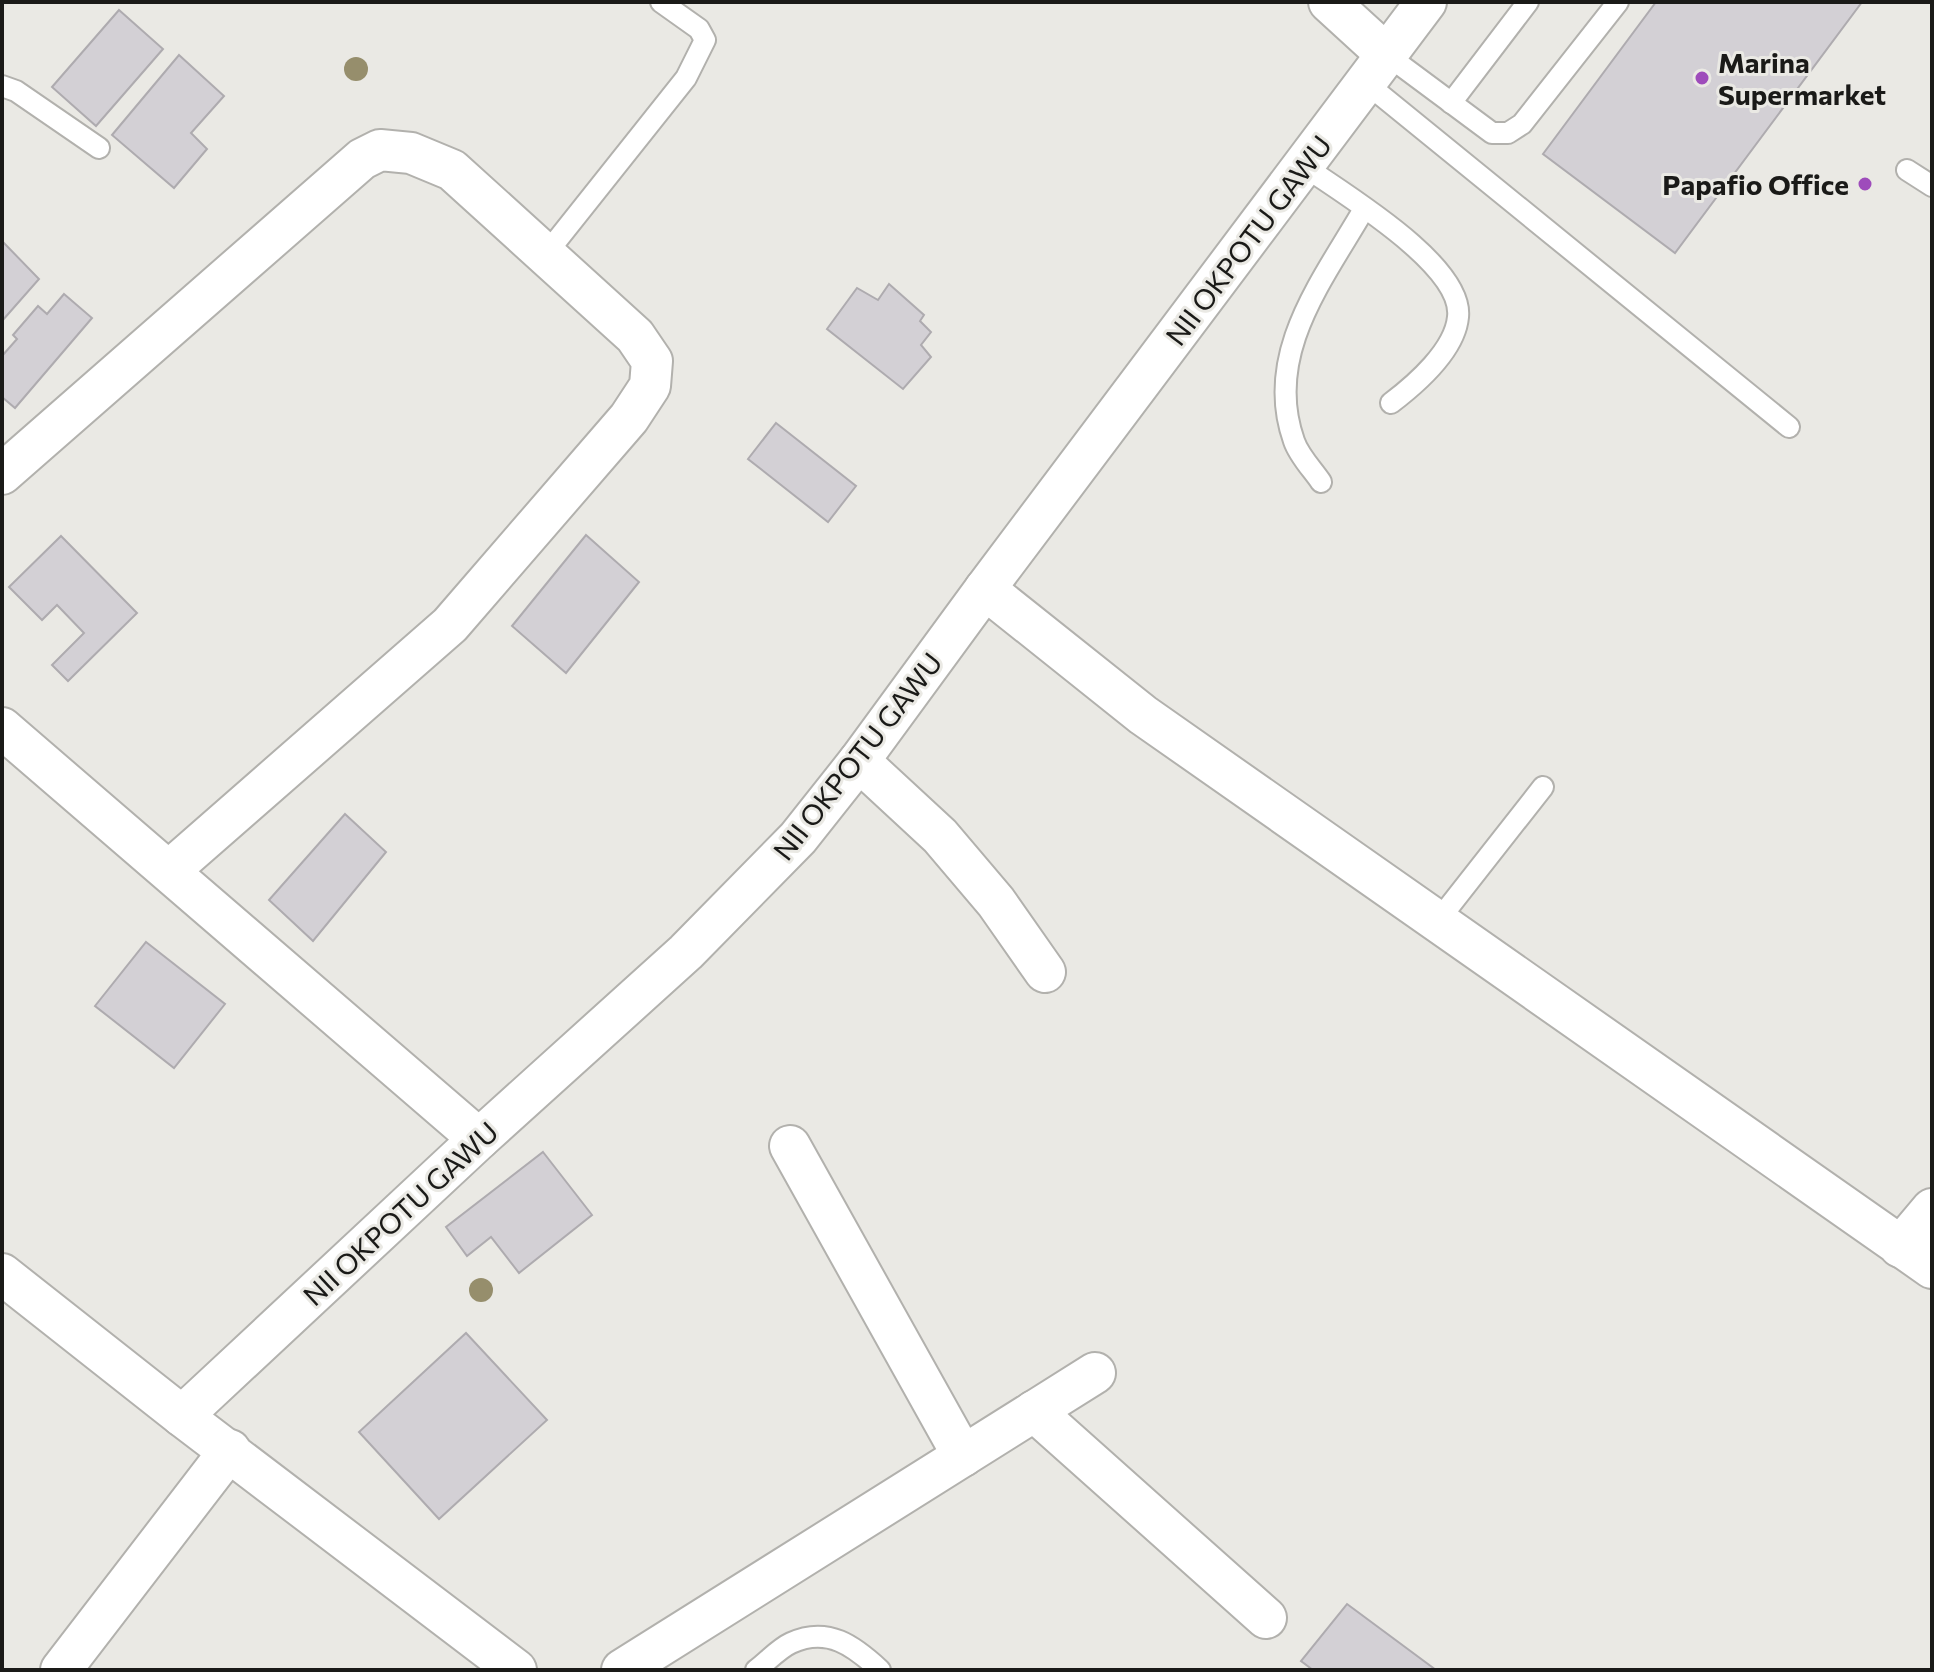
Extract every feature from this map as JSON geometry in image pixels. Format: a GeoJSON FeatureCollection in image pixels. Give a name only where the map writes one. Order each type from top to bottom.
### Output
{"type":"FeatureCollection","features":[{"type":"Feature","properties":{"kind":"street"},"geometry":{"type":"LineString","coordinates":[[1329,2],[1376,69]]}},
{"type":"Feature","properties":{"kind":"street","name":"NII OKPOTU GAWU"},"geometry":{"type":"LineString","coordinates":[[182,1416],[479,1139],[686,952],[798,838],[859,761],[1426,2]]}},
{"type":"Feature","properties":{"kind":"street"},"geometry":{"type":"LineString","coordinates":[[2,474],[362,159],[380,150],[411,153],[452,170],[635,336],[652,361],[650,386],[629,418],[450,625],[170,870]]}},
{"type":"Feature","properties":{"kind":"street"},"geometry":{"type":"LineString","coordinates":[[985,589],[1143,715],[1916,1257],[1932,1209]]}},
{"type":"Feature","properties":{"kind":"street"},"geometry":{"type":"LineString","coordinates":[[2,728],[479,1139]]}},
{"type":"Feature","properties":{"kind":"street"},"geometry":{"type":"LineString","coordinates":[[859,761],[940,836],[996,902],[1045,972]]}},
{"type":"Feature","properties":{"kind":"street"},"geometry":{"type":"LineString","coordinates":[[790,1146],[963,1456]]}},
{"type":"Feature","properties":{"kind":"street"},"geometry":{"type":"LineString","coordinates":[[2,1274],[182,1416],[516,1670]]}},
{"type":"Feature","properties":{"kind":"street"},"geometry":{"type":"LineString","coordinates":[[622,1670],[1095,1373]]}},
{"type":"Feature","properties":{"kind":"street"},"geometry":{"type":"LineString","coordinates":[[1034,1411],[1266,1618]]}},
{"type":"Feature","properties":{"kind":"street"},"geometry":{"type":"LineString","coordinates":[[61,1670],[230,1450]]}},
{"type":"Feature","properties":{"kind":"lane"},"geometry":{"type":"LineString","coordinates":[[546,254],[686,78],[697,58],[705,40],[699,29],[661,2]]}},
{"type":"Feature","properties":{"kind":"lane"},"geometry":{"type":"LineString","coordinates":[[1451,103],[1528,2]]}},
{"type":"Feature","properties":{"kind":"lane"},"geometry":{"type":"LineString","coordinates":[[1376,69],[1451,103],[1492,133],[1508,133],[1522,124],[1618,2]]}},
{"type":"Feature","properties":{"kind":"lane"},"geometry":{"type":"LineString","coordinates":[[1376,69],[1789,427]]}},
{"type":"Feature","properties":{"kind":"lane"},"geometry":{"type":"LineString","coordinates":[[2,86],[16,91],[99,148]]}},
{"type":"Feature","properties":{"kind":"lane"},"geometry":{"type":"LineString","coordinates":[[1304,166],[1404,237],[1431,260],[1457,301],[1458,318],[1446,348],[1414,386],[1391,403]]}},
{"type":"Feature","properties":{"kind":"lane"},"geometry":{"type":"LineString","coordinates":[[1907,170],[1932,186]]}},
{"type":"Feature","properties":{"kind":"lane"},"geometry":{"type":"LineString","coordinates":[[1321,482],[1294,444],[1287,411],[1285,379],[1303,312],[1364,209]]}},
{"type":"Feature","properties":{"kind":"lane"},"geometry":{"type":"LineString","coordinates":[[1437,922],[1543,787]]}},
{"type":"Feature","properties":{"kind":"lane"},"geometry":{"type":"LineString","coordinates":[[756,1670],[791,1643],[815,1638],[840,1639],[859,1650],[880,1670]]}},
{"type":"Feature","properties":{"kind":"building","name":"Marina Supermarket"},"geometry":{"type":"Polygon","coordinates":[[[1656,2],[1862,2],[1675,253],[1543,154],[1656,2]]]}},
{"type":"Feature","properties":{"kind":"building"},"geometry":{"type":"Polygon","coordinates":[[[119,10],[163,49],[96,126],[52,87],[119,10]]]}},
{"type":"Feature","properties":{"kind":"building"},"geometry":{"type":"Polygon","coordinates":[[[179,55],[224,96],[191,133],[207,149],[174,188],[112,135],[179,55]]]}},
{"type":"Feature","properties":{"kind":"building"},"geometry":{"type":"Polygon","coordinates":[[[2,241],[39,279],[2,321],[2,241]]]}},
{"type":"Feature","properties":{"kind":"building"},"geometry":{"type":"Polygon","coordinates":[[[889,284],[924,315],[920,321],[931,332],[921,345],[931,357],[903,389],[827,329],[857,288],[878,300],[889,284]]]}},
{"type":"Feature","properties":{"kind":"building"},"geometry":{"type":"Polygon","coordinates":[[[64,294],[92,318],[15,408],[2,397],[2,356],[17,339],[13,335],[38,306],[47,314],[64,294]]]}},
{"type":"Feature","properties":{"kind":"building"},"geometry":{"type":"Polygon","coordinates":[[[776,423],[856,486],[828,522],[748,459],[776,423]]]}},
{"type":"Feature","properties":{"kind":"building"},"geometry":{"type":"Polygon","coordinates":[[[586,535],[639,582],[566,673],[512,626],[586,535]]]}},
{"type":"Feature","properties":{"kind":"building"},"geometry":{"type":"Polygon","coordinates":[[[61,536],[137,613],[68,681],[52,665],[84,633],[57,605],[42,620],[9,587],[61,536]]]}},
{"type":"Feature","properties":{"kind":"building"},"geometry":{"type":"Polygon","coordinates":[[[345,814],[386,852],[313,941],[269,900],[345,814]]]}},
{"type":"Feature","properties":{"kind":"building"},"geometry":{"type":"Polygon","coordinates":[[[146,942],[225,1004],[174,1068],[95,1006],[146,942]]]}},
{"type":"Feature","properties":{"kind":"building"},"geometry":{"type":"Polygon","coordinates":[[[543,1152],[592,1215],[519,1273],[491,1237],[467,1256],[446,1227],[543,1152]]]}},
{"type":"Feature","properties":{"kind":"building"},"geometry":{"type":"Polygon","coordinates":[[[466,1333],[547,1420],[439,1519],[359,1432],[466,1333]]]}},
{"type":"Feature","properties":{"kind":"building"},"geometry":{"type":"Polygon","coordinates":[[[1347,1604],[1436,1670],[1313,1670],[1301,1661],[1347,1604]]]}},
{"type":"Feature","properties":{"kind":"place","name":"Marina Supermarket"},"geometry":{"type":"Point","coordinates":[1702,78]}},
{"type":"Feature","properties":{"kind":"place","name":"Papafio Office"},"geometry":{"type":"Point","coordinates":[1865,184]}}]}
